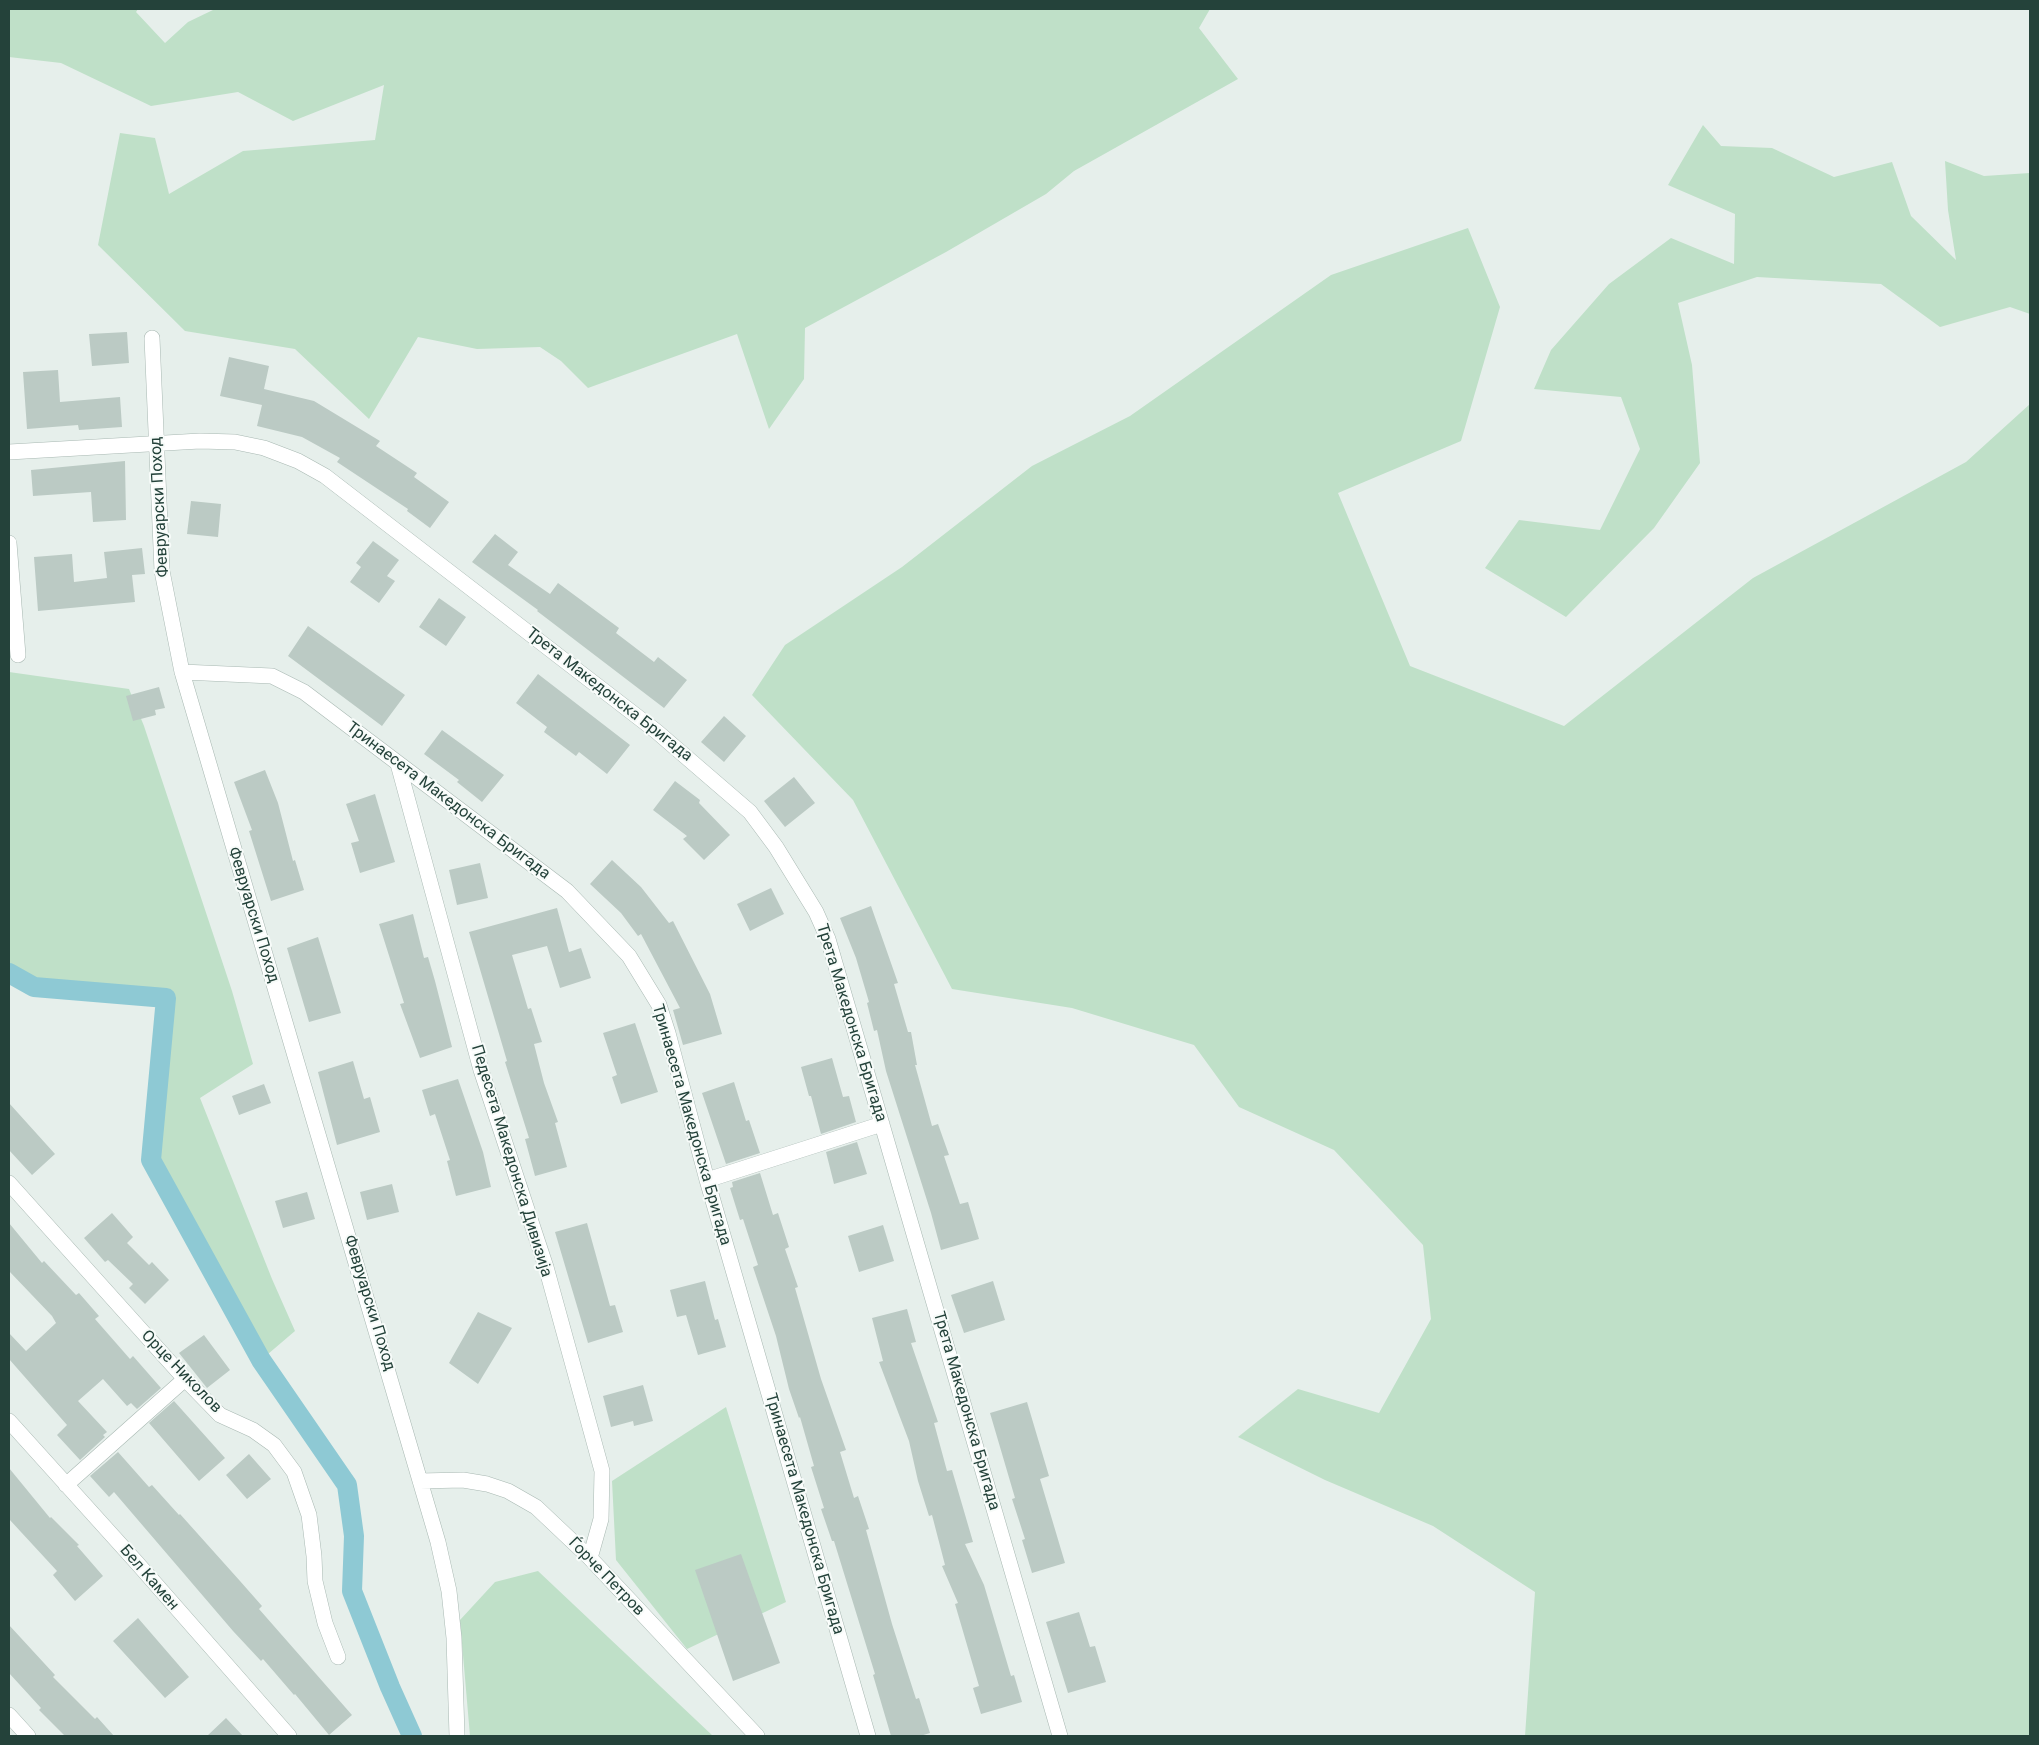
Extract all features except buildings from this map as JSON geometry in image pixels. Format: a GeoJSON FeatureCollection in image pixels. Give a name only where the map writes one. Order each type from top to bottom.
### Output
{"type":"FeatureCollection","features":[{"type":"Feature","properties":{"kind":"street","name":"Февруарски Поход"},"geometry":{"type":"LineString","coordinates":[[152,338],[162,571],[182,672],[420,1480],[449,1592],[454,1638],[457,1736]]}},
{"type":"Feature","properties":{"kind":"street","name":"Трета Македонска Бригада"},"geometry":{"type":"LineString","coordinates":[[9,452],[200,441],[235,442],[264,448],[298,461],[325,476],[656,731],[750,812],[799,884],[816,912],[828,939],[1060,1736]]}},
{"type":"Feature","properties":{"kind":"street"},"geometry":{"type":"LineString","coordinates":[[9,543],[18,655]]}},
{"type":"Feature","properties":{"kind":"street","name":"Тринаесета Македонска Бригада"},"geometry":{"type":"LineString","coordinates":[[182,672],[260,674],[287,682],[304,692],[567,891],[629,956],[659,1005],[707,1180],[868,1736]]}},
{"type":"Feature","properties":{"kind":"street","name":"Педесета Македонска Дивизија"},"geometry":{"type":"LineString","coordinates":[[398,764],[482,1070],[546,1268],[602,1471],[601,1519],[590,1558]]}},
{"type":"Feature","properties":{"kind":"street"},"geometry":{"type":"LineString","coordinates":[[707,1180],[882,1124]]}},
{"type":"Feature","properties":{"kind":"street","name":"Орце Николов"},"geometry":{"type":"LineString","coordinates":[[9,1183],[184,1379],[220,1415],[253,1430],[274,1445],[294,1472],[309,1515],[315,1581],[325,1623],[338,1657]]}},
{"type":"Feature","properties":{"kind":"street"},"geometry":{"type":"LineString","coordinates":[[66,1485],[184,1379]]}},
{"type":"Feature","properties":{"kind":"street","name":"Бел Камен"},"geometry":{"type":"LineString","coordinates":[[9,1421],[288,1736]]}},
{"type":"Feature","properties":{"kind":"street","name":"Ѓорче Петров"},"geometry":{"type":"LineString","coordinates":[[420,1480],[463,1480],[508,1491],[536,1507],[590,1558],[757,1736]]}},
{"type":"Feature","properties":{"kind":"street"},"geometry":{"type":"LineString","coordinates":[[9,1716],[28,1736]]}},
{"type":"Feature","properties":{"kind":"green space"},"geometry":{"type":"Polygon","coordinates":[[[9,9],[138,9],[136,12],[165,43],[188,22],[215,9],[1210,9],[1199,28],[1238,79],[1074,171],[1046,194],[946,252],[805,328],[804,379],[769,429],[737,334],[588,388],[561,361],[540,347],[477,349],[418,337],[369,419],[295,349],[185,331],[98,245],[120,133],[155,138],[169,194],[243,151],[375,140],[384,85],[293,121],[238,92],[151,106],[61,63],[9,57],[9,9]]]}},
{"type":"Feature","properties":{"kind":"green space"},"geometry":{"type":"Polygon","coordinates":[[[1703,125],[1721,146],[1772,148],[1834,177],[1892,162],[1911,216],[1956,260],[1948,210],[1945,161],[1984,176],[2030,173],[2030,314],[2010,307],[1940,327],[1881,284],[1757,277],[1678,303],[1692,365],[1700,463],[1654,528],[1566,617],[1485,568],[1519,520],[1600,530],[1640,449],[1621,397],[1534,389],[1551,350],[1609,284],[1671,238],[1734,264],[1735,214],[1668,185],[1703,125]]]}},
{"type":"Feature","properties":{"kind":"green space"},"geometry":{"type":"Polygon","coordinates":[[[1468,228],[1500,307],[1461,441],[1338,493],[1410,666],[1564,726],[1753,578],[1966,462],[2030,404],[2030,1736],[1525,1736],[1535,1592],[1433,1526],[1325,1480],[1238,1437],[1298,1389],[1379,1413],[1431,1319],[1423,1245],[1334,1150],[1239,1107],[1194,1045],[1072,1008],[952,989],[853,800],[752,695],[785,645],[902,567],[1032,466],[1130,416],[1331,275],[1468,228]]]}},
{"type":"Feature","properties":{"kind":"green space"},"geometry":{"type":"Polygon","coordinates":[[[9,672],[129,689],[144,726],[232,991],[253,1064],[200,1098],[272,1279],[295,1331],[261,1360],[150,1168],[165,998],[34,987],[9,973],[9,672]]]}},
{"type":"Feature","properties":{"kind":"green space"},"geometry":{"type":"Polygon","coordinates":[[[726,1407],[786,1602],[687,1649],[616,1560],[612,1481],[726,1407]]]}},
{"type":"Feature","properties":{"kind":"green space"},"geometry":{"type":"Polygon","coordinates":[[[538,1571],[713,1736],[470,1736],[460,1620],[495,1582],[538,1571]]]}},
{"type":"Feature","properties":{"kind":"waterway"},"geometry":{"type":"LineString","coordinates":[[9,973],[34,987],[166,998],[151,1160],[261,1360],[347,1485],[354,1536],[352,1591],[390,1687],[412,1736]]}}]}
